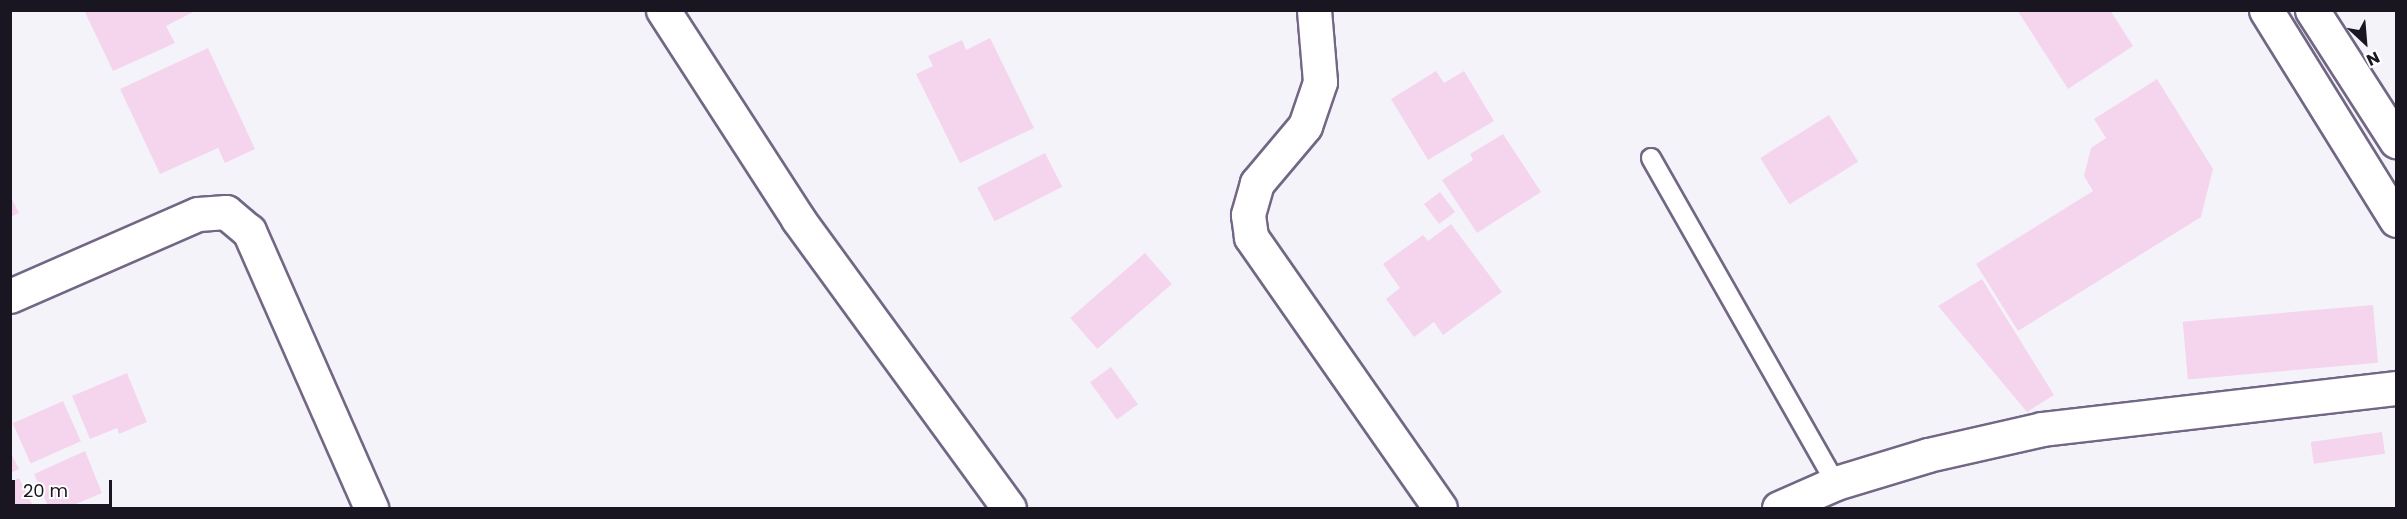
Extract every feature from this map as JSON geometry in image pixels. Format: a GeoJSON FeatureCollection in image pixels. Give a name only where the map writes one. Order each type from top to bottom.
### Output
{"type":"FeatureCollection","features":[{"type":"Feature","properties":{"kind":"street"},"geometry":{"type":"LineString","coordinates":[[663,10],[798,219],[1008,508]]}},
{"type":"Feature","properties":{"kind":"street"},"geometry":{"type":"LineString","coordinates":[[1314,10],[1320,82],[1305,126],[1257,183],[1248,215],[1251,237],[1440,508]]}},
{"type":"Feature","properties":{"kind":"street"},"geometry":{"type":"LineString","coordinates":[[2266,10],[2397,220]]}},
{"type":"Feature","properties":{"kind":"street"},"geometry":{"type":"LineString","coordinates":[[2312,10],[2397,141]]}},
{"type":"Feature","properties":{"kind":"street"},"geometry":{"type":"LineString","coordinates":[[10,296],[198,214],[226,212],[249,231],[371,508]]}},
{"type":"Feature","properties":{"kind":"street"},"geometry":{"type":"LineString","coordinates":[[1779,508],[1836,483],[1928,455],[2042,429],[2397,388]]}},
{"type":"Feature","properties":{"kind":"lane"},"geometry":{"type":"LineString","coordinates":[[1651,158],[1836,483]]}},
{"type":"Feature","properties":{"kind":"building"},"geometry":{"type":"Polygon","coordinates":[[[84,10],[197,10],[166,26],[175,43],[113,71],[84,10]]]}},
{"type":"Feature","properties":{"kind":"building"},"geometry":{"type":"Polygon","coordinates":[[[2017,10],[2110,10],[2133,46],[2068,89],[2017,10]]]}},
{"type":"Feature","properties":{"kind":"building"},"geometry":{"type":"Polygon","coordinates":[[[990,38],[1034,128],[960,163],[916,74],[933,66],[928,56],[962,40],[966,50],[990,38]]]}},
{"type":"Feature","properties":{"kind":"building"},"geometry":{"type":"Polygon","coordinates":[[[208,48],[255,149],[225,163],[218,148],[160,174],[120,89],[208,48]]]}},
{"type":"Feature","properties":{"kind":"building"},"geometry":{"type":"Polygon","coordinates":[[[1436,71],[1444,83],[1464,71],[1494,121],[1428,160],[1391,99],[1436,71]]]}},
{"type":"Feature","properties":{"kind":"building"},"geometry":{"type":"Polygon","coordinates":[[[2157,79],[2213,169],[2201,217],[2018,331],[1976,264],[2093,191],[2084,176],[2091,148],[2106,138],[2094,119],[2157,79]]]}},
{"type":"Feature","properties":{"kind":"building"},"geometry":{"type":"Polygon","coordinates":[[[1829,115],[1858,162],[1789,205],[1760,158],[1829,115]]]}},
{"type":"Feature","properties":{"kind":"building"},"geometry":{"type":"Polygon","coordinates":[[[1503,134],[1541,192],[1477,233],[1442,180],[1473,160],[1470,154],[1503,134]]]}},
{"type":"Feature","properties":{"kind":"building"},"geometry":{"type":"Polygon","coordinates":[[[1045,153],[1062,187],[995,221],[977,188],[1045,153]]]}},
{"type":"Feature","properties":{"kind":"building"},"geometry":{"type":"Polygon","coordinates":[[[1440,192],[1455,212],[1439,224],[1424,204],[1440,192]]]}},
{"type":"Feature","properties":{"kind":"building"},"geometry":{"type":"Polygon","coordinates":[[[10,195],[19,213],[10,217],[10,195]]]}},
{"type":"Feature","properties":{"kind":"building"},"geometry":{"type":"Polygon","coordinates":[[[1451,224],[1502,292],[1443,335],[1434,322],[1414,337],[1386,299],[1400,288],[1383,264],[1423,235],[1428,241],[1451,224]]]}},
{"type":"Feature","properties":{"kind":"building"},"geometry":{"type":"Polygon","coordinates":[[[1145,253],[1172,284],[1097,349],[1070,318],[1145,253]]]}},
{"type":"Feature","properties":{"kind":"building"},"geometry":{"type":"Polygon","coordinates":[[[1982,279],[2054,395],[2027,412],[1938,306],[1982,279]]]}},
{"type":"Feature","properties":{"kind":"building"},"geometry":{"type":"Polygon","coordinates":[[[2373,305],[2378,363],[2188,379],[2183,322],[2373,305]]]}},
{"type":"Feature","properties":{"kind":"building"},"geometry":{"type":"Polygon","coordinates":[[[1111,367],[1138,404],[1117,419],[1090,382],[1111,367]]]}},
{"type":"Feature","properties":{"kind":"building"},"geometry":{"type":"Polygon","coordinates":[[[127,373],[147,422],[119,434],[117,428],[90,439],[72,396],[127,373]]]}},
{"type":"Feature","properties":{"kind":"building"},"geometry":{"type":"Polygon","coordinates":[[[63,401],[81,441],[31,464],[13,423],[63,401]]]}},
{"type":"Feature","properties":{"kind":"building"},"geometry":{"type":"Polygon","coordinates":[[[2382,432],[2385,454],[2314,464],[2311,442],[2382,432]]]}},
{"type":"Feature","properties":{"kind":"building"},"geometry":{"type":"Polygon","coordinates":[[[10,451],[19,469],[10,473],[10,451]]]}},
{"type":"Feature","properties":{"kind":"building"},"geometry":{"type":"Polygon","coordinates":[[[85,451],[102,493],[76,504],[78,508],[49,508],[34,474],[85,451]]]}},
{"type":"Feature","properties":{"kind":"building"},"geometry":{"type":"Polygon","coordinates":[[[19,478],[34,508],[10,508],[10,482],[19,478]]]}}]}
